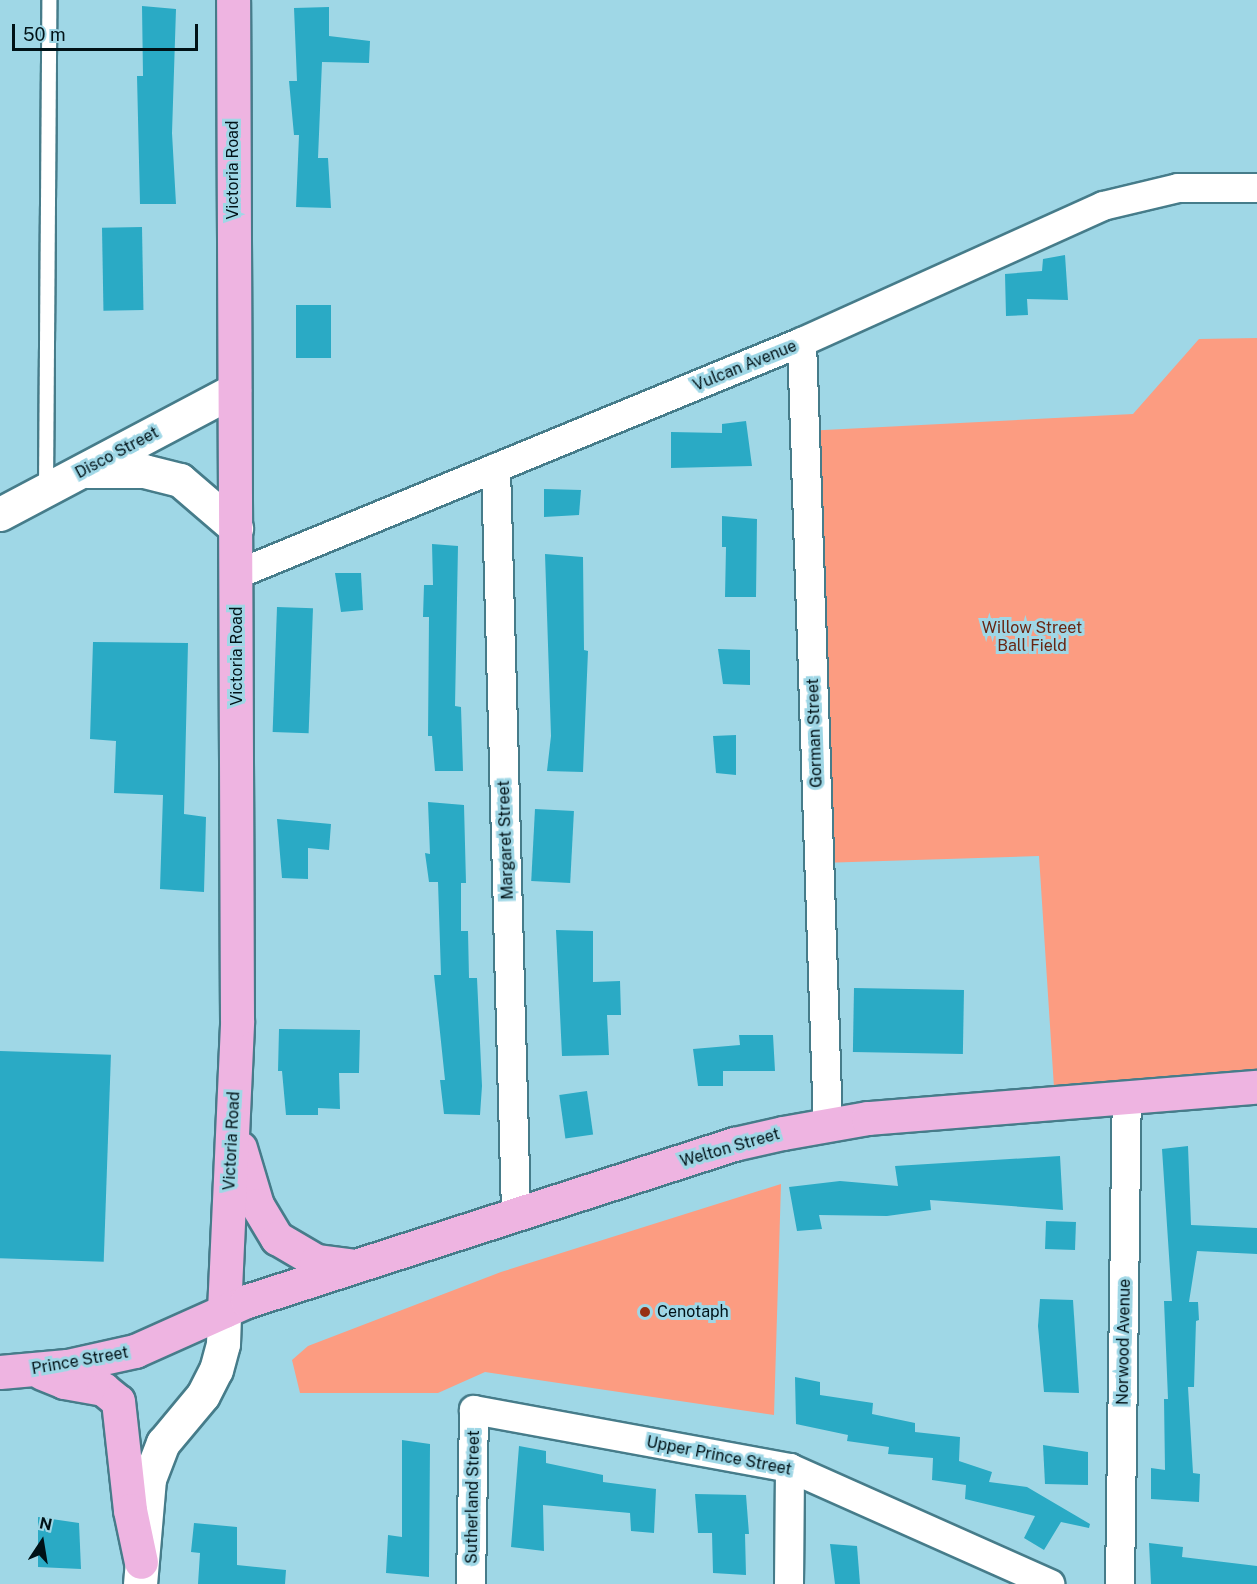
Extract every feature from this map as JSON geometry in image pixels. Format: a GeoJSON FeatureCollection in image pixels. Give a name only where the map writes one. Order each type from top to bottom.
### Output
{"type":"FeatureCollection","features":[{"type":"Feature","properties":{"kind":"main road","name":"Victoria Road"},"geometry":{"type":"LineString","coordinates":[[224,1311],[237,1020],[238,574],[234,390],[233,0]]}},
{"type":"Feature","properties":{"kind":"main road","name":"Welton Street"},"geometry":{"type":"LineString","coordinates":[[224,1311],[516,1213],[734,1144],[828,1124],[1257,1086]]}},
{"type":"Feature","properties":{"kind":"main road"},"geometry":{"type":"LineString","coordinates":[[233,1120],[257,1204],[277,1238],[316,1261],[362,1265]]}},
{"type":"Feature","properties":{"kind":"main road","name":"Prince Street"},"geometry":{"type":"LineString","coordinates":[[0,1372],[35,1370],[135,1351],[224,1311]]}},
{"type":"Feature","properties":{"kind":"main road"},"geometry":{"type":"LineString","coordinates":[[35,1370],[64,1382],[103,1389],[118,1401],[130,1510],[141,1573]]}},
{"type":"Feature","properties":{"kind":"street","name":"Vulcan Avenue"},"geometry":{"type":"LineString","coordinates":[[238,574],[802,342],[1103,206],[1178,188],[1257,188]]}},
{"type":"Feature","properties":{"kind":"street","name":"Gorman Street"},"geometry":{"type":"LineString","coordinates":[[802,342],[828,1124]]}},
{"type":"Feature","properties":{"kind":"street","name":"Disco Street"},"geometry":{"type":"LineString","coordinates":[[0,514],[234,390]]}},
{"type":"Feature","properties":{"kind":"street","name":"Margaret Street"},"geometry":{"type":"LineString","coordinates":[[496,468],[516,1213]]}},
{"type":"Feature","properties":{"kind":"street"},"geometry":{"type":"LineString","coordinates":[[82,471],[144,471],[180,480],[236,528]]}},
{"type":"Feature","properties":{"kind":"street","name":"Norwood Avenue"},"geometry":{"type":"LineString","coordinates":[[1120,1584],[1127,1099]]}},
{"type":"Feature","properties":{"kind":"street"},"geometry":{"type":"LineString","coordinates":[[141,1573],[149,1479],[163,1443],[203,1395],[216,1370],[223,1344],[224,1311]]}},
{"type":"Feature","properties":{"kind":"street","name":"Upper Prince Street"},"geometry":{"type":"LineString","coordinates":[[474,1410],[790,1468],[1019,1577],[1050,1584]]}},
{"type":"Feature","properties":{"kind":"street","name":"Sutherland Street"},"geometry":{"type":"LineString","coordinates":[[471,1584],[474,1410]]}},
{"type":"Feature","properties":{"kind":"street"},"geometry":{"type":"LineString","coordinates":[[789,1584],[790,1468]]}},
{"type":"Feature","properties":{"kind":"lane"},"geometry":{"type":"LineString","coordinates":[[45,491],[49,0]]}},
{"type":"Feature","properties":{"kind":"green space","name":"Willow Street Ball Field"},"geometry":{"type":"Polygon","coordinates":[[[1257,338],[1257,1089],[1055,1103],[1039,856],[820,863],[805,431],[1133,414],[1199,339],[1257,338]]]}},
{"type":"Feature","properties":{"kind":"green space"},"geometry":{"type":"Polygon","coordinates":[[[781,1184],[774,1415],[485,1372],[438,1393],[300,1393],[292,1360],[308,1346],[501,1272],[781,1184]]]}},
{"type":"Feature","properties":{"kind":"building"},"geometry":{"type":"Polygon","coordinates":[[[142,6],[176,9],[172,133],[176,204],[140,204],[137,76],[143,76],[142,6]]]}},
{"type":"Feature","properties":{"kind":"building"},"geometry":{"type":"Polygon","coordinates":[[[329,7],[329,36],[370,41],[369,63],[322,62],[318,158],[328,158],[331,208],[296,207],[299,135],[294,135],[289,81],[297,81],[294,8],[329,7]]]}},
{"type":"Feature","properties":{"kind":"building"},"geometry":{"type":"Polygon","coordinates":[[[142,227],[143,310],[103,311],[102,228],[142,227]]]}},
{"type":"Feature","properties":{"kind":"building"},"geometry":{"type":"Polygon","coordinates":[[[1065,255],[1068,300],[1027,299],[1028,315],[1006,316],[1005,274],[1042,271],[1043,259],[1065,255]]]}},
{"type":"Feature","properties":{"kind":"building"},"geometry":{"type":"Polygon","coordinates":[[[296,305],[331,305],[331,358],[296,358],[296,305]]]}},
{"type":"Feature","properties":{"kind":"building"},"geometry":{"type":"Polygon","coordinates":[[[746,421],[752,466],[671,468],[671,432],[722,433],[722,424],[746,421]]]}},
{"type":"Feature","properties":{"kind":"building"},"geometry":{"type":"Polygon","coordinates":[[[544,489],[581,490],[579,515],[544,517],[544,489]]]}},
{"type":"Feature","properties":{"kind":"building"},"geometry":{"type":"Polygon","coordinates":[[[722,516],[757,519],[756,597],[725,597],[726,547],[722,547],[722,516]]]}},
{"type":"Feature","properties":{"kind":"building"},"geometry":{"type":"Polygon","coordinates":[[[432,544],[458,546],[455,706],[461,707],[463,771],[435,771],[432,736],[428,736],[429,617],[423,617],[424,585],[433,585],[432,544]]]}},
{"type":"Feature","properties":{"kind":"building"},"geometry":{"type":"Polygon","coordinates":[[[545,554],[583,557],[584,650],[588,651],[583,772],[547,771],[551,736],[545,554]]]}},
{"type":"Feature","properties":{"kind":"building"},"geometry":{"type":"Polygon","coordinates":[[[335,573],[361,573],[363,610],[341,612],[335,573]]]}},
{"type":"Feature","properties":{"kind":"building"},"geometry":{"type":"Polygon","coordinates":[[[277,607],[313,608],[309,733],[273,732],[277,607]]]}},
{"type":"Feature","properties":{"kind":"building"},"geometry":{"type":"Polygon","coordinates":[[[93,642],[188,643],[184,814],[206,817],[204,892],[160,889],[163,795],[114,793],[116,741],[90,739],[93,642]]]}},
{"type":"Feature","properties":{"kind":"building"},"geometry":{"type":"Polygon","coordinates":[[[718,649],[750,650],[750,685],[723,684],[718,649]]]}},
{"type":"Feature","properties":{"kind":"building"},"geometry":{"type":"Polygon","coordinates":[[[736,735],[736,775],[716,773],[713,736],[736,735]]]}},
{"type":"Feature","properties":{"kind":"building"},"geometry":{"type":"Polygon","coordinates":[[[428,802],[464,805],[466,883],[461,883],[461,931],[468,931],[469,978],[477,978],[482,1086],[480,1115],[444,1114],[440,1080],[445,1080],[434,975],[441,975],[438,882],[429,882],[425,853],[430,854],[428,802]]]}},
{"type":"Feature","properties":{"kind":"building"},"geometry":{"type":"Polygon","coordinates":[[[535,809],[574,811],[570,883],[531,881],[535,809]]]}},
{"type":"Feature","properties":{"kind":"building"},"geometry":{"type":"Polygon","coordinates":[[[277,819],[331,824],[329,850],[308,848],[308,879],[282,878],[277,819]]]}},
{"type":"Feature","properties":{"kind":"building"},"geometry":{"type":"Polygon","coordinates":[[[556,930],[593,931],[593,982],[620,981],[621,1015],[607,1015],[609,1055],[562,1056],[556,930]]]}},
{"type":"Feature","properties":{"kind":"building"},"geometry":{"type":"Polygon","coordinates":[[[854,988],[964,990],[963,1054],[853,1052],[854,988]]]}},
{"type":"Feature","properties":{"kind":"building"},"geometry":{"type":"Polygon","coordinates":[[[279,1029],[360,1030],[359,1073],[339,1073],[340,1109],[318,1108],[318,1115],[286,1115],[282,1071],[278,1071],[279,1029]]]}},
{"type":"Feature","properties":{"kind":"building"},"geometry":{"type":"Polygon","coordinates":[[[739,1035],[773,1035],[775,1071],[723,1071],[723,1086],[698,1086],[693,1049],[740,1045],[739,1035]]]}},
{"type":"Feature","properties":{"kind":"building"},"geometry":{"type":"Polygon","coordinates":[[[0,1051],[111,1055],[104,1262],[0,1258],[0,1051]]]}},
{"type":"Feature","properties":{"kind":"building"},"geometry":{"type":"Polygon","coordinates":[[[587,1091],[593,1135],[565,1138],[559,1095],[587,1091]]]}},
{"type":"Feature","properties":{"kind":"building"},"geometry":{"type":"Polygon","coordinates":[[[1188,1146],[1191,1225],[1257,1228],[1257,1254],[1197,1251],[1189,1302],[1198,1302],[1199,1320],[1196,1321],[1194,1387],[1188,1387],[1193,1473],[1200,1474],[1199,1502],[1151,1499],[1151,1468],[1165,1470],[1164,1399],[1168,1399],[1164,1301],[1172,1301],[1162,1149],[1188,1146]]]}},
{"type":"Feature","properties":{"kind":"building"},"geometry":{"type":"Polygon","coordinates":[[[1060,1156],[1063,1210],[930,1200],[931,1210],[887,1216],[819,1215],[822,1229],[797,1231],[789,1187],[840,1181],[898,1186],[895,1166],[1060,1156]]]}},
{"type":"Feature","properties":{"kind":"building"},"geometry":{"type":"Polygon","coordinates":[[[1046,1221],[1076,1222],[1075,1250],[1045,1249],[1046,1221]]]}},
{"type":"Feature","properties":{"kind":"building"},"geometry":{"type":"Polygon","coordinates":[[[1040,1299],[1073,1300],[1079,1393],[1044,1392],[1038,1326],[1040,1299]]]}},
{"type":"Feature","properties":{"kind":"building"},"geometry":{"type":"Polygon","coordinates":[[[795,1377],[820,1382],[820,1395],[873,1403],[872,1414],[915,1423],[915,1432],[960,1437],[959,1461],[992,1472],[989,1482],[1027,1487],[1090,1524],[1089,1528],[1061,1522],[1044,1550],[1024,1538],[1035,1516],[965,1499],[966,1485],[932,1480],[933,1458],[888,1454],[889,1447],[847,1441],[848,1435],[796,1424],[795,1377]]]}},
{"type":"Feature","properties":{"kind":"building"},"geometry":{"type":"Polygon","coordinates":[[[402,1440],[430,1444],[429,1577],[386,1573],[388,1535],[402,1537],[402,1440]]]}},
{"type":"Feature","properties":{"kind":"building"},"geometry":{"type":"Polygon","coordinates":[[[1043,1445],[1088,1452],[1088,1485],[1045,1484],[1043,1445]]]}},
{"type":"Feature","properties":{"kind":"building"},"geometry":{"type":"Polygon","coordinates":[[[519,1446],[546,1451],[546,1463],[603,1475],[603,1482],[656,1489],[654,1533],[631,1531],[630,1513],[543,1505],[544,1551],[511,1547],[519,1446]]]}},
{"type":"Feature","properties":{"kind":"building"},"geometry":{"type":"Polygon","coordinates":[[[695,1494],[746,1495],[749,1534],[745,1534],[746,1575],[713,1573],[712,1533],[698,1533],[695,1494]]]}},
{"type":"Feature","properties":{"kind":"building"},"geometry":{"type":"Polygon","coordinates":[[[38,1517],[79,1523],[81,1569],[38,1567],[38,1517]]]}},
{"type":"Feature","properties":{"kind":"building"},"geometry":{"type":"Polygon","coordinates":[[[194,1523],[237,1527],[237,1565],[286,1570],[285,1584],[198,1584],[200,1553],[191,1552],[194,1523]]]}},
{"type":"Feature","properties":{"kind":"building"},"geometry":{"type":"Polygon","coordinates":[[[1149,1543],[1183,1547],[1182,1557],[1257,1566],[1257,1584],[1151,1584],[1149,1543]]]}},
{"type":"Feature","properties":{"kind":"building"},"geometry":{"type":"Polygon","coordinates":[[[830,1544],[857,1546],[860,1584],[835,1584],[830,1544]]]}},
{"type":"Feature","properties":{"kind":"place","name":"Cenotaph"},"geometry":{"type":"Point","coordinates":[645,1312]}}]}
